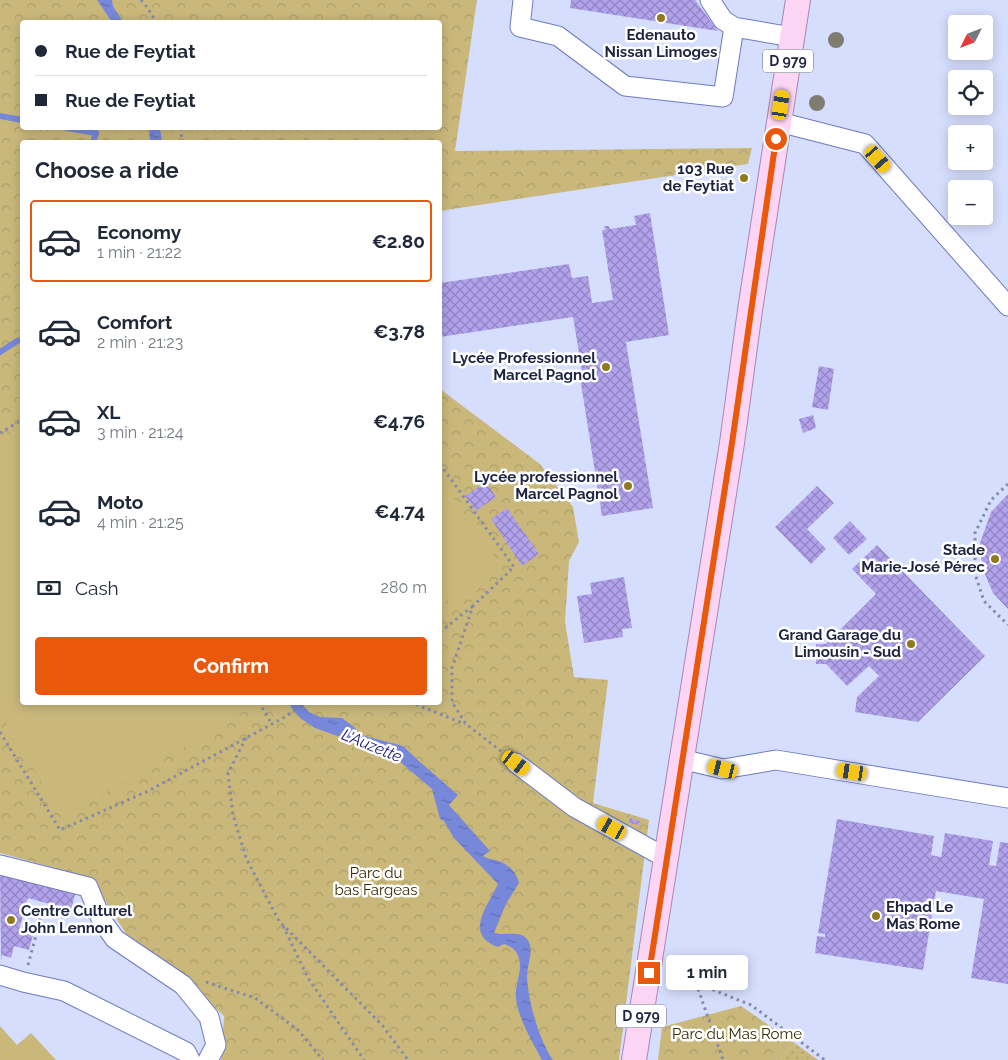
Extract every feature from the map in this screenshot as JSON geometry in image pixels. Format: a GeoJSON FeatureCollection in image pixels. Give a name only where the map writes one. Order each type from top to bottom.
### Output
{"type":"FeatureCollection","features":[{"type":"Feature","properties":{"kind":"main road","name":"D 979"},"geometry":{"type":"LineString","coordinates":[[634,1060],[732,443],[798,0]]}},
{"type":"Feature","properties":{"kind":"lane"},"geometry":{"type":"LineString","coordinates":[[523,0],[520,27],[558,36],[624,86],[723,96],[734,27]]}},
{"type":"Feature","properties":{"kind":"lane"},"geometry":{"type":"LineString","coordinates":[[710,0],[723,20],[734,27],[792,37]]}},
{"type":"Feature","properties":{"kind":"lane"},"geometry":{"type":"LineString","coordinates":[[779,122],[865,144],[1008,306]]}},
{"type":"Feature","properties":{"kind":"lane"},"geometry":{"type":"LineString","coordinates":[[681,759],[723,769],[776,760],[1008,798]]}},
{"type":"Feature","properties":{"kind":"lane"},"geometry":{"type":"LineString","coordinates":[[516,763],[574,807],[666,858]]}},
{"type":"Feature","properties":{"kind":"lane"},"geometry":{"type":"LineString","coordinates":[[0,865],[88,887],[102,921],[115,939],[183,985],[209,1017],[216,1045],[208,1060]]}},
{"type":"Feature","properties":{"kind":"lane"},"geometry":{"type":"LineString","coordinates":[[0,975],[64,991],[186,1052],[190,1060]]}},
{"type":"Feature","properties":{"kind":"path"},"geometry":{"type":"LineString","coordinates":[[141,0],[155,20]]}},
{"type":"Feature","properties":{"kind":"path"},"geometry":{"type":"LineString","coordinates":[[0,433],[20,421]]}},
{"type":"Feature","properties":{"kind":"path"},"geometry":{"type":"LineString","coordinates":[[442,467],[514,567],[473,606],[442,630]]}},
{"type":"Feature","properties":{"kind":"path"},"geometry":{"type":"LineString","coordinates":[[1008,484],[992,500],[975,532],[975,574],[984,601],[1008,625]]}},
{"type":"Feature","properties":{"kind":"path"},"geometry":{"type":"LineString","coordinates":[[466,724],[452,702],[452,668],[473,606]]}},
{"type":"Feature","properties":{"kind":"path"},"geometry":{"type":"LineString","coordinates":[[261,705],[271,723]]}},
{"type":"Feature","properties":{"kind":"path"},"geometry":{"type":"LineString","coordinates":[[0,732],[60,830],[148,791],[246,738],[302,705]]}},
{"type":"Feature","properties":{"kind":"path"},"geometry":{"type":"LineString","coordinates":[[418,705],[466,724],[516,763]]}},
{"type":"Feature","properties":{"kind":"path"},"geometry":{"type":"LineString","coordinates":[[246,738],[228,773],[232,815],[246,858],[282,923],[308,978],[364,1060]]}},
{"type":"Feature","properties":{"kind":"path"},"geometry":{"type":"LineString","coordinates":[[32,952],[42,913]]}},
{"type":"Feature","properties":{"kind":"path"},"geometry":{"type":"LineString","coordinates":[[282,923],[382,1025],[408,1060]]}},
{"type":"Feature","properties":{"kind":"path"},"geometry":{"type":"LineString","coordinates":[[649,973],[696,983],[751,1005],[825,1060]]}},
{"type":"Feature","properties":{"kind":"path"},"geometry":{"type":"LineString","coordinates":[[183,985],[208,982],[255,998],[298,1030],[323,1060]]}},
{"type":"Feature","properties":{"kind":"path"},"geometry":{"type":"LineString","coordinates":[[696,983],[723,1060]]}},
{"type":"Feature","properties":{"kind":"green space","name":"Parc du bas Fargeas"},"geometry":{"type":"Polygon","coordinates":[[[0,0],[477,0],[455,151],[752,148],[748,164],[442,211],[442,140],[20,140],[20,705],[442,705],[442,390],[540,464],[573,507],[579,542],[569,561],[565,622],[574,677],[608,680],[593,803],[649,820],[619,1060],[221,1060],[224,1016],[170,965],[126,934],[91,878],[0,853],[0,0]]]}},
{"type":"Feature","properties":{"kind":"green space"},"geometry":{"type":"Polygon","coordinates":[[[20,435],[20,705],[251,705],[252,707],[62,818],[0,713],[0,447],[20,435]]]}},
{"type":"Feature","properties":{"kind":"green space"},"geometry":{"type":"Polygon","coordinates":[[[442,481],[499,564],[442,604],[442,481]]]}},
{"type":"Feature","properties":{"kind":"green space","name":"Parc du Mas Rome"},"geometry":{"type":"Polygon","coordinates":[[[741,1006],[796,1044],[776,1060],[658,1060],[662,1027],[741,1006]]]}},
{"type":"Feature","properties":{"kind":"green space"},"geometry":{"type":"Polygon","coordinates":[[[0,1026],[17,1045],[31,1033],[56,1060],[0,1060],[0,1026]]]}},
{"type":"Feature","properties":{"kind":"green space"},"geometry":{"type":"Polygon","coordinates":[[[796,1044],[818,1060],[776,1060],[796,1044]]]}},
{"type":"Feature","properties":{"kind":"water"},"geometry":{"type":"Polygon","coordinates":[[[97,0],[112,0],[113,6],[122,20],[111,20],[97,0]]]}},
{"type":"Feature","properties":{"kind":"water"},"geometry":{"type":"Polygon","coordinates":[[[149,130],[160,130],[162,140],[150,140],[149,130]]]}},
{"type":"Feature","properties":{"kind":"water","name":"L'Auzette"},"geometry":{"type":"Polygon","coordinates":[[[290,705],[303,705],[309,712],[320,717],[342,718],[361,735],[403,746],[458,795],[449,805],[490,851],[483,856],[507,865],[518,879],[519,883],[506,904],[494,933],[524,936],[529,943],[531,952],[527,976],[530,997],[535,1020],[543,1042],[553,1060],[542,1060],[526,1030],[517,1006],[516,994],[520,961],[516,952],[504,944],[498,947],[488,942],[482,935],[481,919],[498,884],[454,838],[444,821],[440,819],[432,789],[399,761],[315,728],[300,718],[290,705]]]}},
{"type":"Feature","properties":{"kind":"building","name":"Edenauto Nissan Limoges"},"geometry":{"type":"Polygon","coordinates":[[[571,0],[695,0],[718,31],[570,8],[571,0]]]}},
{"type":"Feature","properties":{"kind":"building","name":"103 Rue de Feytiat"},"geometry":{"type":"Polygon","coordinates":[[[742,172],[748,173],[747,184],[740,183],[742,172]]]}},
{"type":"Feature","properties":{"kind":"building","name":"Lycée Professionnel Marcel Pagnol"},"geometry":{"type":"Polygon","coordinates":[[[650,213],[669,335],[626,342],[653,508],[602,516],[579,371],[582,371],[573,317],[442,337],[442,283],[569,264],[572,278],[588,276],[592,303],[613,300],[602,230],[605,230],[604,226],[609,226],[610,229],[636,225],[634,216],[650,213]]]}},
{"type":"Feature","properties":{"kind":"building"},"geometry":{"type":"Polygon","coordinates":[[[819,366],[834,369],[828,410],[812,407],[819,366]]]}},
{"type":"Feature","properties":{"kind":"building"},"geometry":{"type":"Polygon","coordinates":[[[813,415],[816,428],[803,433],[799,419],[813,415]]]}},
{"type":"Feature","properties":{"kind":"building"},"geometry":{"type":"Polygon","coordinates":[[[486,482],[496,497],[476,511],[465,496],[486,482]]]}},
{"type":"Feature","properties":{"kind":"building"},"geometry":{"type":"Polygon","coordinates":[[[817,486],[834,503],[807,529],[826,549],[811,564],[775,527],[817,486]]]}},
{"type":"Feature","properties":{"kind":"building","name":"Stade Marie-José Pérec"},"geometry":{"type":"Polygon","coordinates":[[[1008,494],[1008,609],[993,593],[984,572],[979,546],[991,512],[1008,494]]]}},
{"type":"Feature","properties":{"kind":"building"},"geometry":{"type":"Polygon","coordinates":[[[507,508],[539,554],[522,566],[491,519],[507,508]]]}},
{"type":"Feature","properties":{"kind":"building"},"geometry":{"type":"Polygon","coordinates":[[[850,521],[867,539],[849,555],[833,538],[850,521]]]}},
{"type":"Feature","properties":{"kind":"building","name":"Grand Garage du Limousin - Sud"},"geometry":{"type":"Polygon","coordinates":[[[877,545],[985,656],[918,722],[855,712],[857,697],[879,676],[869,666],[847,686],[826,664],[816,664],[816,644],[826,644],[876,594],[852,569],[877,545]]]}},
{"type":"Feature","properties":{"kind":"building"},"geometry":{"type":"Polygon","coordinates":[[[624,577],[632,628],[622,629],[623,637],[584,643],[577,596],[592,594],[590,583],[624,577]]]}},
{"type":"Feature","properties":{"kind":"building"},"geometry":{"type":"Polygon","coordinates":[[[630,818],[640,821],[639,825],[629,823],[630,818]]]}},
{"type":"Feature","properties":{"kind":"building","name":"Ehpad Le Mas Rome"},"geometry":{"type":"Polygon","coordinates":[[[837,819],[934,836],[931,855],[941,857],[945,833],[993,841],[989,865],[996,866],[1000,842],[1008,843],[1008,984],[971,978],[984,899],[936,891],[923,970],[815,953],[817,936],[825,937],[825,934],[818,933],[837,819]]]}},
{"type":"Feature","properties":{"kind":"building","name":"Centre Culturel John Lennon"},"geometry":{"type":"Polygon","coordinates":[[[0,870],[76,891],[71,910],[28,898],[19,930],[33,935],[29,950],[14,946],[11,958],[2,955],[1,961],[0,870]]]}},
{"type":"Feature","properties":{"kind":"waterway"},"geometry":{"type":"LineString","coordinates":[[0,116],[20,120]]}},
{"type":"Feature","properties":{"kind":"waterway"},"geometry":{"type":"LineString","coordinates":[[79,130],[96,133],[94,140]]}},
{"type":"Feature","properties":{"kind":"waterway"},"geometry":{"type":"LineString","coordinates":[[0,352],[20,340]]}},
{"type":"Feature","properties":{"kind":"place","name":"Edenauto Nissan Limoges"},"geometry":{"type":"Point","coordinates":[661,18]}},
{"type":"Feature","properties":{"kind":"place","name":"103 Rue de Feytiat"},"geometry":{"type":"Point","coordinates":[744,178]}},
{"type":"Feature","properties":{"kind":"place","name":"Lycée Professionnel Marcel Pagnol"},"geometry":{"type":"Point","coordinates":[606,367]}},
{"type":"Feature","properties":{"kind":"place","name":"Lycée professionnel Marcel Pagnol"},"geometry":{"type":"Point","coordinates":[628,486]}},
{"type":"Feature","properties":{"kind":"place","name":"Stade Marie-José Pérec"},"geometry":{"type":"Point","coordinates":[995,559]}},
{"type":"Feature","properties":{"kind":"place","name":"Grand Garage du Limousin - Sud"},"geometry":{"type":"Point","coordinates":[911,644]}},
{"type":"Feature","properties":{"kind":"place","name":"Ehpad Le Mas Rome"},"geometry":{"type":"Point","coordinates":[876,916]}},
{"type":"Feature","properties":{"kind":"place","name":"Centre Culturel John Lennon"},"geometry":{"type":"Point","coordinates":[11,920]}},
{"type":"Feature","properties":{"kind":"route"},"geometry":{"type":"LineString","coordinates":[[649,973],[732,443],[776,139]]}}]}
